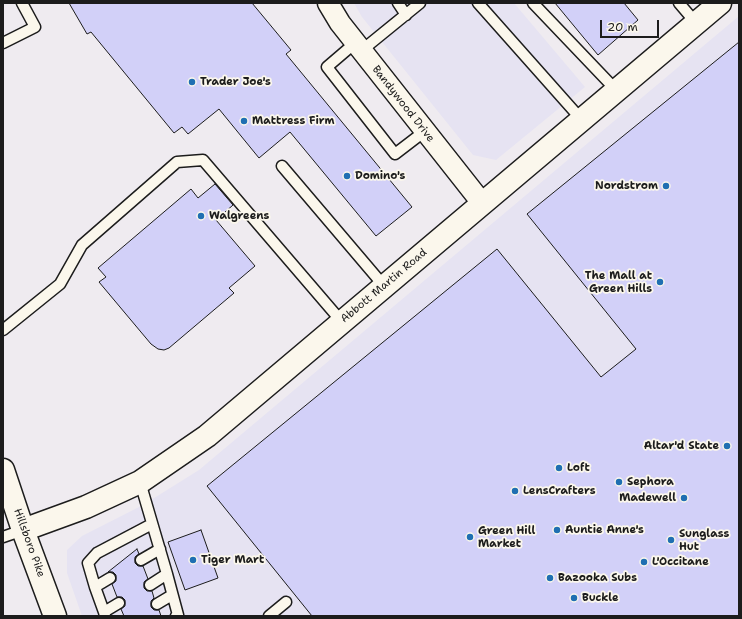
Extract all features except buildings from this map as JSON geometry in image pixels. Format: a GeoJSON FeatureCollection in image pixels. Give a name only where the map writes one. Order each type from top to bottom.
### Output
{"type":"FeatureCollection","features":[{"type":"Feature","properties":{"kind":"main road","name":"Abbott Martin Road"},"geometry":{"type":"LineString","coordinates":[[24,530],[86,507],[140,482],[207,436],[720,3]]}},
{"type":"Feature","properties":{"kind":"main road","name":"Hillsboro Pike"},"geometry":{"type":"LineString","coordinates":[[3,470],[55,616]]}},
{"type":"Feature","properties":{"kind":"street","name":"Bandywood Drive"},"geometry":{"type":"LineString","coordinates":[[328,3],[340,23],[358,47],[482,203]]}},
{"type":"Feature","properties":{"kind":"lane"},"geometry":{"type":"LineString","coordinates":[[3,43],[35,27],[22,3]]}},
{"type":"Feature","properties":{"kind":"lane"},"geometry":{"type":"LineString","coordinates":[[398,3],[406,15]]}},
{"type":"Feature","properties":{"kind":"lane"},"geometry":{"type":"LineString","coordinates":[[420,3],[406,15],[327,67],[395,154],[425,131]]}},
{"type":"Feature","properties":{"kind":"lane"},"geometry":{"type":"LineString","coordinates":[[478,3],[581,119]]}},
{"type":"Feature","properties":{"kind":"lane"},"geometry":{"type":"LineString","coordinates":[[533,3],[616,90]]}},
{"type":"Feature","properties":{"kind":"lane"},"geometry":{"type":"LineString","coordinates":[[679,3],[696,23]]}},
{"type":"Feature","properties":{"kind":"lane"},"geometry":{"type":"LineString","coordinates":[[3,330],[60,284],[82,245],[177,162],[203,160],[342,322]]}},
{"type":"Feature","properties":{"kind":"lane"},"geometry":{"type":"LineString","coordinates":[[282,166],[384,286]]}},
{"type":"Feature","properties":{"kind":"lane"},"geometry":{"type":"LineString","coordinates":[[140,482],[167,574],[178,615],[176,616]]}},
{"type":"Feature","properties":{"kind":"lane"},"geometry":{"type":"LineString","coordinates":[[119,603],[105,614],[88,563],[97,553],[152,524]]}},
{"type":"Feature","properties":{"kind":"lane"},"geometry":{"type":"LineString","coordinates":[[3,537],[24,530]]}},
{"type":"Feature","properties":{"kind":"lane"},"geometry":{"type":"LineString","coordinates":[[141,560],[160,549]]}},
{"type":"Feature","properties":{"kind":"lane"},"geometry":{"type":"LineString","coordinates":[[150,585],[167,574]]}},
{"type":"Feature","properties":{"kind":"lane"},"geometry":{"type":"LineString","coordinates":[[96,587],[110,578]]}},
{"type":"Feature","properties":{"kind":"lane"},"geometry":{"type":"LineString","coordinates":[[156,604],[172,595]]}},
{"type":"Feature","properties":{"kind":"lane"},"geometry":{"type":"LineString","coordinates":[[269,616],[286,602]]}},
{"type":"Feature","properties":{"kind":"shaded area"},"geometry":{"type":"Polygon","coordinates":[[[354,3],[514,3],[585,87],[496,160],[473,155],[362,17],[354,3]]]}},
{"type":"Feature","properties":{"kind":"shaded area"},"geometry":{"type":"Polygon","coordinates":[[[739,16],[739,616],[82,616],[67,573],[67,550],[82,536],[143,505],[199,470],[739,16]]]}},
{"type":"Feature","properties":{"kind":"place","name":"Trader Joe's"},"geometry":{"type":"Point","coordinates":[192,82]}},
{"type":"Feature","properties":{"kind":"place","name":"Mattress Firm"},"geometry":{"type":"Point","coordinates":[244,121]}},
{"type":"Feature","properties":{"kind":"place","name":"Domino's"},"geometry":{"type":"Point","coordinates":[347,176]}},
{"type":"Feature","properties":{"kind":"place","name":"Nordstrom"},"geometry":{"type":"Point","coordinates":[666,186]}},
{"type":"Feature","properties":{"kind":"place","name":"Walgreens"},"geometry":{"type":"Point","coordinates":[201,216]}},
{"type":"Feature","properties":{"kind":"place","name":"The Mall at Green Hills"},"geometry":{"type":"Point","coordinates":[660,282]}},
{"type":"Feature","properties":{"kind":"place","name":"Altar'd State"},"geometry":{"type":"Point","coordinates":[727,446]}},
{"type":"Feature","properties":{"kind":"place","name":"Loft"},"geometry":{"type":"Point","coordinates":[559,468]}},
{"type":"Feature","properties":{"kind":"place","name":"Sephora"},"geometry":{"type":"Point","coordinates":[619,482]}},
{"type":"Feature","properties":{"kind":"place","name":"LensCrafters"},"geometry":{"type":"Point","coordinates":[515,491]}},
{"type":"Feature","properties":{"kind":"place","name":"Madewell"},"geometry":{"type":"Point","coordinates":[684,498]}},
{"type":"Feature","properties":{"kind":"place","name":"Auntie Anne's"},"geometry":{"type":"Point","coordinates":[557,530]}},
{"type":"Feature","properties":{"kind":"place","name":"Green Hill Market"},"geometry":{"type":"Point","coordinates":[470,537]}},
{"type":"Feature","properties":{"kind":"place","name":"Sunglass Hut"},"geometry":{"type":"Point","coordinates":[671,540]}},
{"type":"Feature","properties":{"kind":"place","name":"Tiger Mart"},"geometry":{"type":"Point","coordinates":[193,560]}},
{"type":"Feature","properties":{"kind":"place","name":"L'Occitane"},"geometry":{"type":"Point","coordinates":[644,562]}},
{"type":"Feature","properties":{"kind":"place","name":"Bazooka Subs"},"geometry":{"type":"Point","coordinates":[550,578]}},
{"type":"Feature","properties":{"kind":"place","name":"Buckle"},"geometry":{"type":"Point","coordinates":[574,598]}}]}
